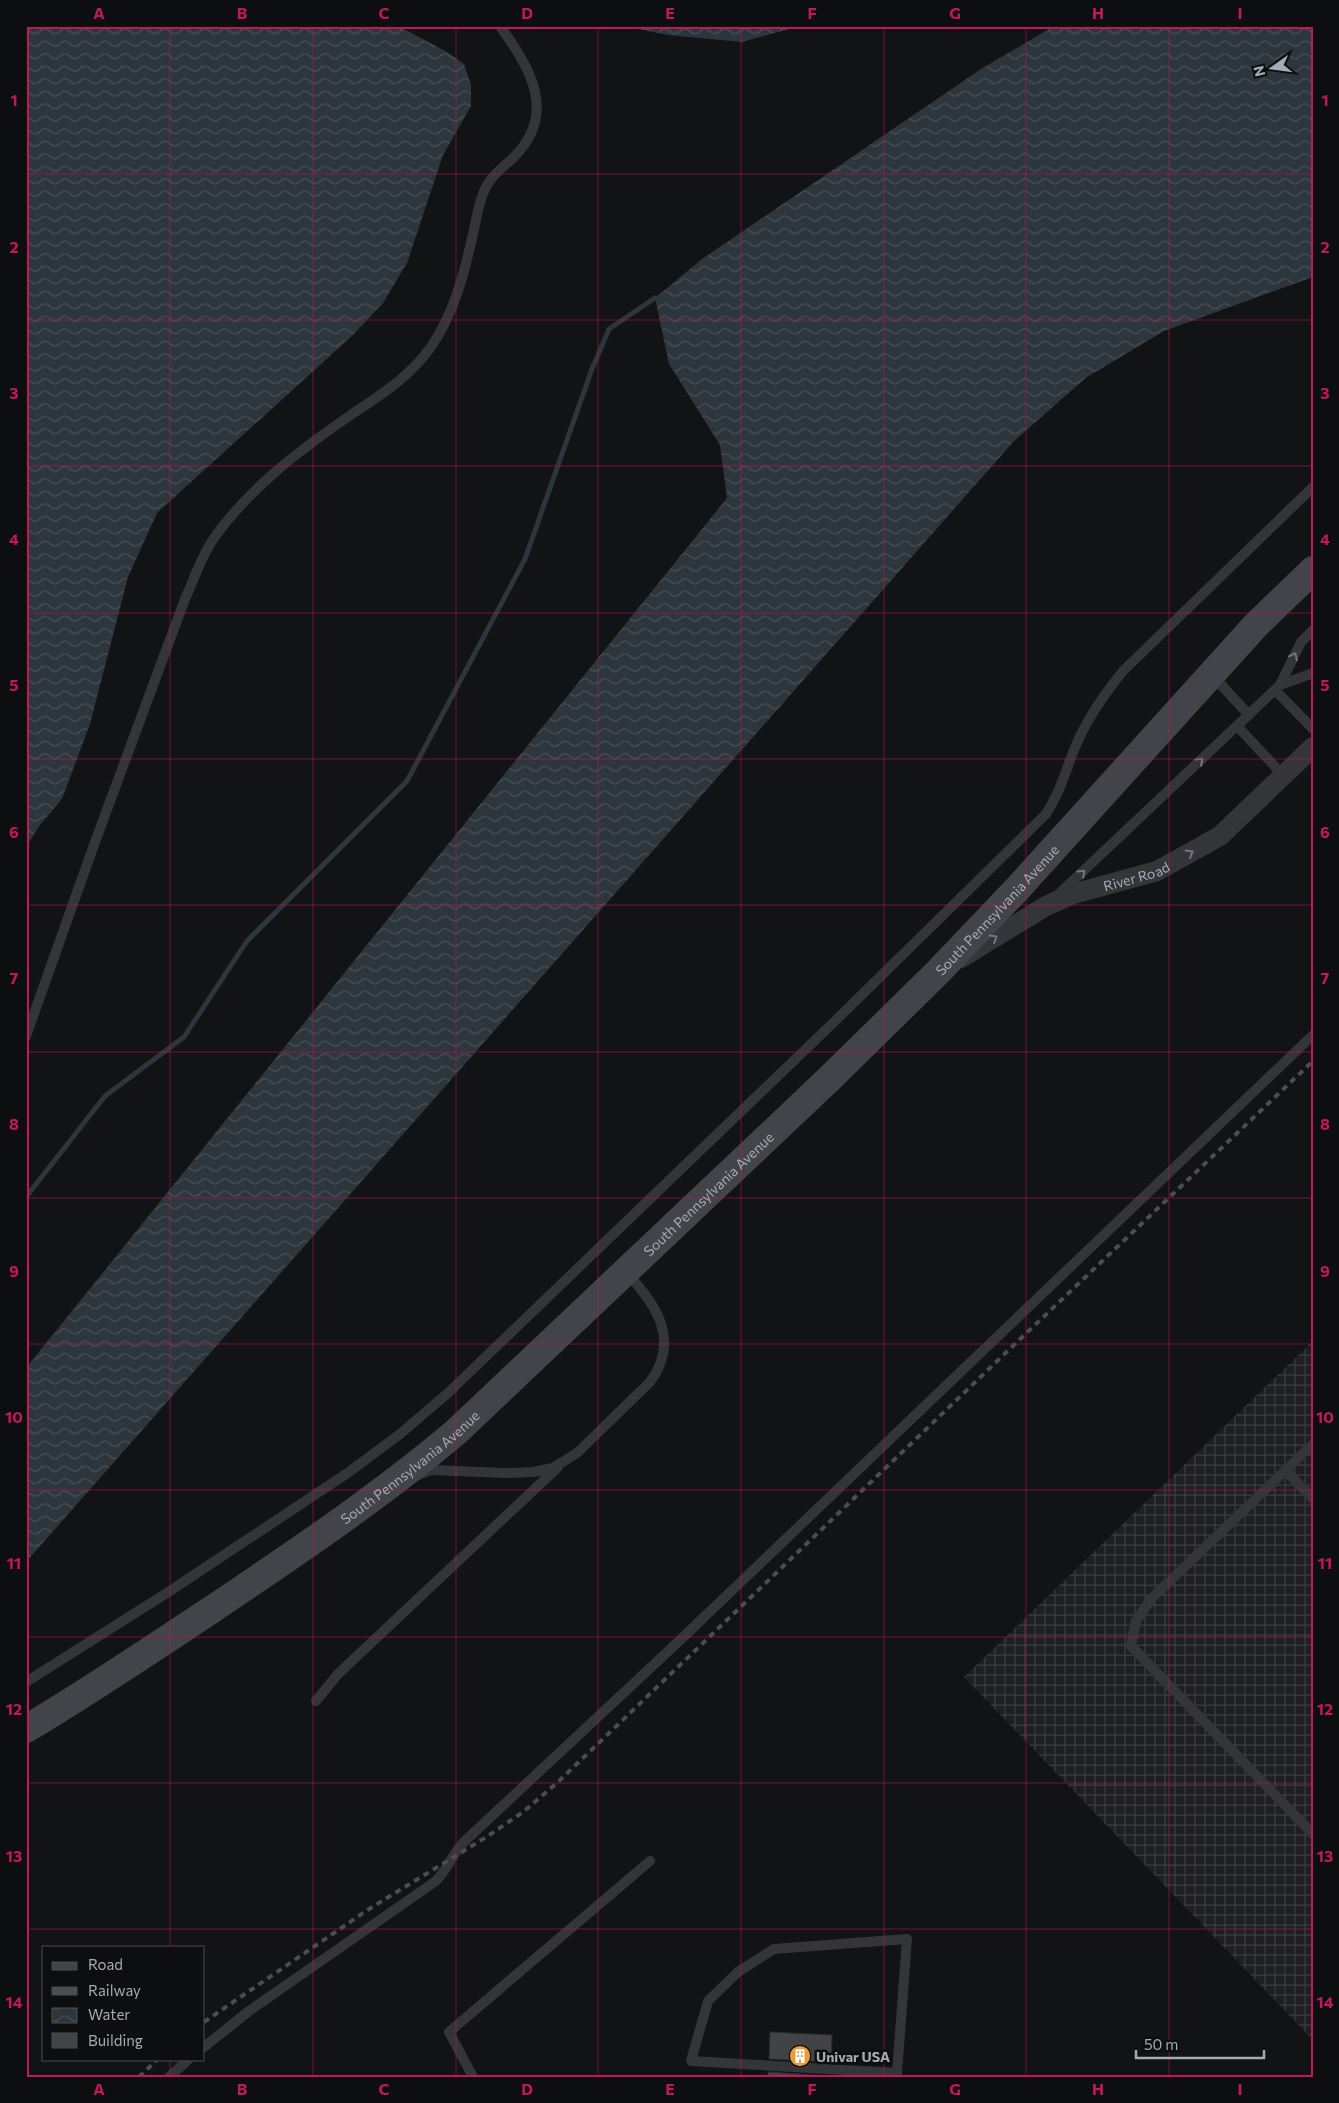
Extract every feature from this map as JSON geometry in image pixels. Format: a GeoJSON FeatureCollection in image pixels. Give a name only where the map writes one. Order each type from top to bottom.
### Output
{"type":"FeatureCollection","features":[{"type":"Feature","properties":{"kind":"street","name":"South Pennsylvania Avenue"},"geometry":{"type":"LineString","coordinates":[[26,1729],[135,1660],[310,1544],[379,1494],[456,1432],[829,1079],[938,972],[1018,888],[1256,625],[1313,570]]}},
{"type":"Feature","properties":{"kind":"street","name":"River Road"},"geometry":{"type":"LineString","coordinates":[[938,972],[1046,906],[1073,894],[1157,871],[1220,836],[1313,747]]}},
{"type":"Feature","properties":{"kind":"lane"},"geometry":{"type":"LineString","coordinates":[[26,1036],[95,842],[185,599],[201,561],[214,539],[240,507],[295,456],[345,419],[390,390],[431,347],[446,321],[456,297],[469,253],[482,195],[490,179],[522,146],[531,130],[538,111],[535,89],[528,71],[500,26]]}},
{"type":"Feature","properties":{"kind":"lane"},"geometry":{"type":"LineString","coordinates":[[26,1682],[349,1472],[400,1434],[448,1393],[834,1022],[1046,814],[1064,782],[1074,751],[1087,722],[1118,677],[1313,488]]}},
{"type":"Feature","properties":{"kind":"lane"},"geometry":{"type":"LineString","coordinates":[[1046,906],[1278,687],[1301,642],[1313,630]]}},
{"type":"Feature","properties":{"kind":"lane"},"geometry":{"type":"LineString","coordinates":[[1278,687],[1313,673]]}},
{"type":"Feature","properties":{"kind":"lane"},"geometry":{"type":"LineString","coordinates":[[1211,674],[1249,715]]}},
{"type":"Feature","properties":{"kind":"lane"},"geometry":{"type":"LineString","coordinates":[[1278,687],[1313,729]]}},
{"type":"Feature","properties":{"kind":"lane"},"geometry":{"type":"LineString","coordinates":[[1237,726],[1284,776]]}},
{"type":"Feature","properties":{"kind":"lane"},"geometry":{"type":"LineString","coordinates":[[205,2046],[249,2011],[436,1882],[447,1868],[456,1851],[466,1840],[677,1643],[1313,1035]]}},
{"type":"Feature","properties":{"kind":"lane"},"geometry":{"type":"LineString","coordinates":[[316,1700],[338,1674],[562,1463],[583,1446],[650,1382],[659,1371],[664,1347],[659,1316],[647,1294],[626,1272]]}},
{"type":"Feature","properties":{"kind":"lane"},"geometry":{"type":"LineString","coordinates":[[1313,1444],[1150,1600],[1136,1621],[1131,1646],[1313,1834]]}},
{"type":"Feature","properties":{"kind":"lane"},"geometry":{"type":"LineString","coordinates":[[379,1494],[406,1479],[431,1470],[505,1473],[533,1472],[553,1468],[562,1463]]}},
{"type":"Feature","properties":{"kind":"lane"},"geometry":{"type":"LineString","coordinates":[[1285,1470],[1313,1499]]}},
{"type":"Feature","properties":{"kind":"lane"},"geometry":{"type":"LineString","coordinates":[[473,2077],[449,2032],[650,1861]]}},
{"type":"Feature","properties":{"kind":"lane"},"geometry":{"type":"LineString","coordinates":[[906,1939],[897,2075],[701,2061],[692,2061],[708,2001],[738,1972],[774,1949],[906,1939]]}},
{"type":"Feature","properties":{"kind":"lane"},"geometry":{"type":"LineString","coordinates":[[169,2077],[188,2060]]}},
{"type":"Feature","properties":{"kind":"shaded area"},"geometry":{"type":"Polygon","coordinates":[[[1313,1341],[1313,2040],[964,1677],[1313,1341]]]}},
{"type":"Feature","properties":{"kind":"water"},"geometry":{"type":"Polygon","coordinates":[[[26,26],[398,26],[447,52],[464,64],[471,85],[471,106],[443,155],[407,263],[383,303],[353,335],[157,513],[128,577],[90,724],[62,799],[40,825],[26,847],[26,26]]]}},
{"type":"Feature","properties":{"kind":"water"},"geometry":{"type":"Polygon","coordinates":[[[624,26],[799,26],[742,42],[668,35],[624,26]]]}},
{"type":"Feature","properties":{"kind":"water"},"geometry":{"type":"Polygon","coordinates":[[[1054,26],[1313,26],[1313,277],[1164,331],[1087,377],[1014,441],[26,1562],[26,1368],[727,498],[720,445],[669,364],[655,298],[702,259],[981,69],[1054,26]]]}},
{"type":"Feature","properties":{"kind":"building","name":"Univar USA"},"geometry":{"type":"Polygon","coordinates":[[[770,2032],[832,2035],[831,2062],[769,2059],[770,2032]]]}},
{"type":"Feature","properties":{"kind":"building"},"geometry":{"type":"Polygon","coordinates":[[[768,2072],[830,2076],[830,2077],[768,2077],[768,2072]]]}},
{"type":"Feature","properties":{"kind":"waterway"},"geometry":{"type":"LineString","coordinates":[[26,1197],[105,1096],[184,1037],[247,941],[407,781],[525,559],[592,369],[609,329],[655,298]]}},
{"type":"Feature","properties":{"kind":"railway"},"geometry":{"type":"LineString","coordinates":[[205,2021],[369,1909],[488,1836],[523,1812],[558,1782],[1313,1061]]}},
{"type":"Feature","properties":{"kind":"railway"},"geometry":{"type":"LineString","coordinates":[[139,2077],[157,2060]]}},
{"type":"Feature","properties":{"kind":"place","name":"Univar USA"},"geometry":{"type":"Point","coordinates":[800,2056]}}]}
